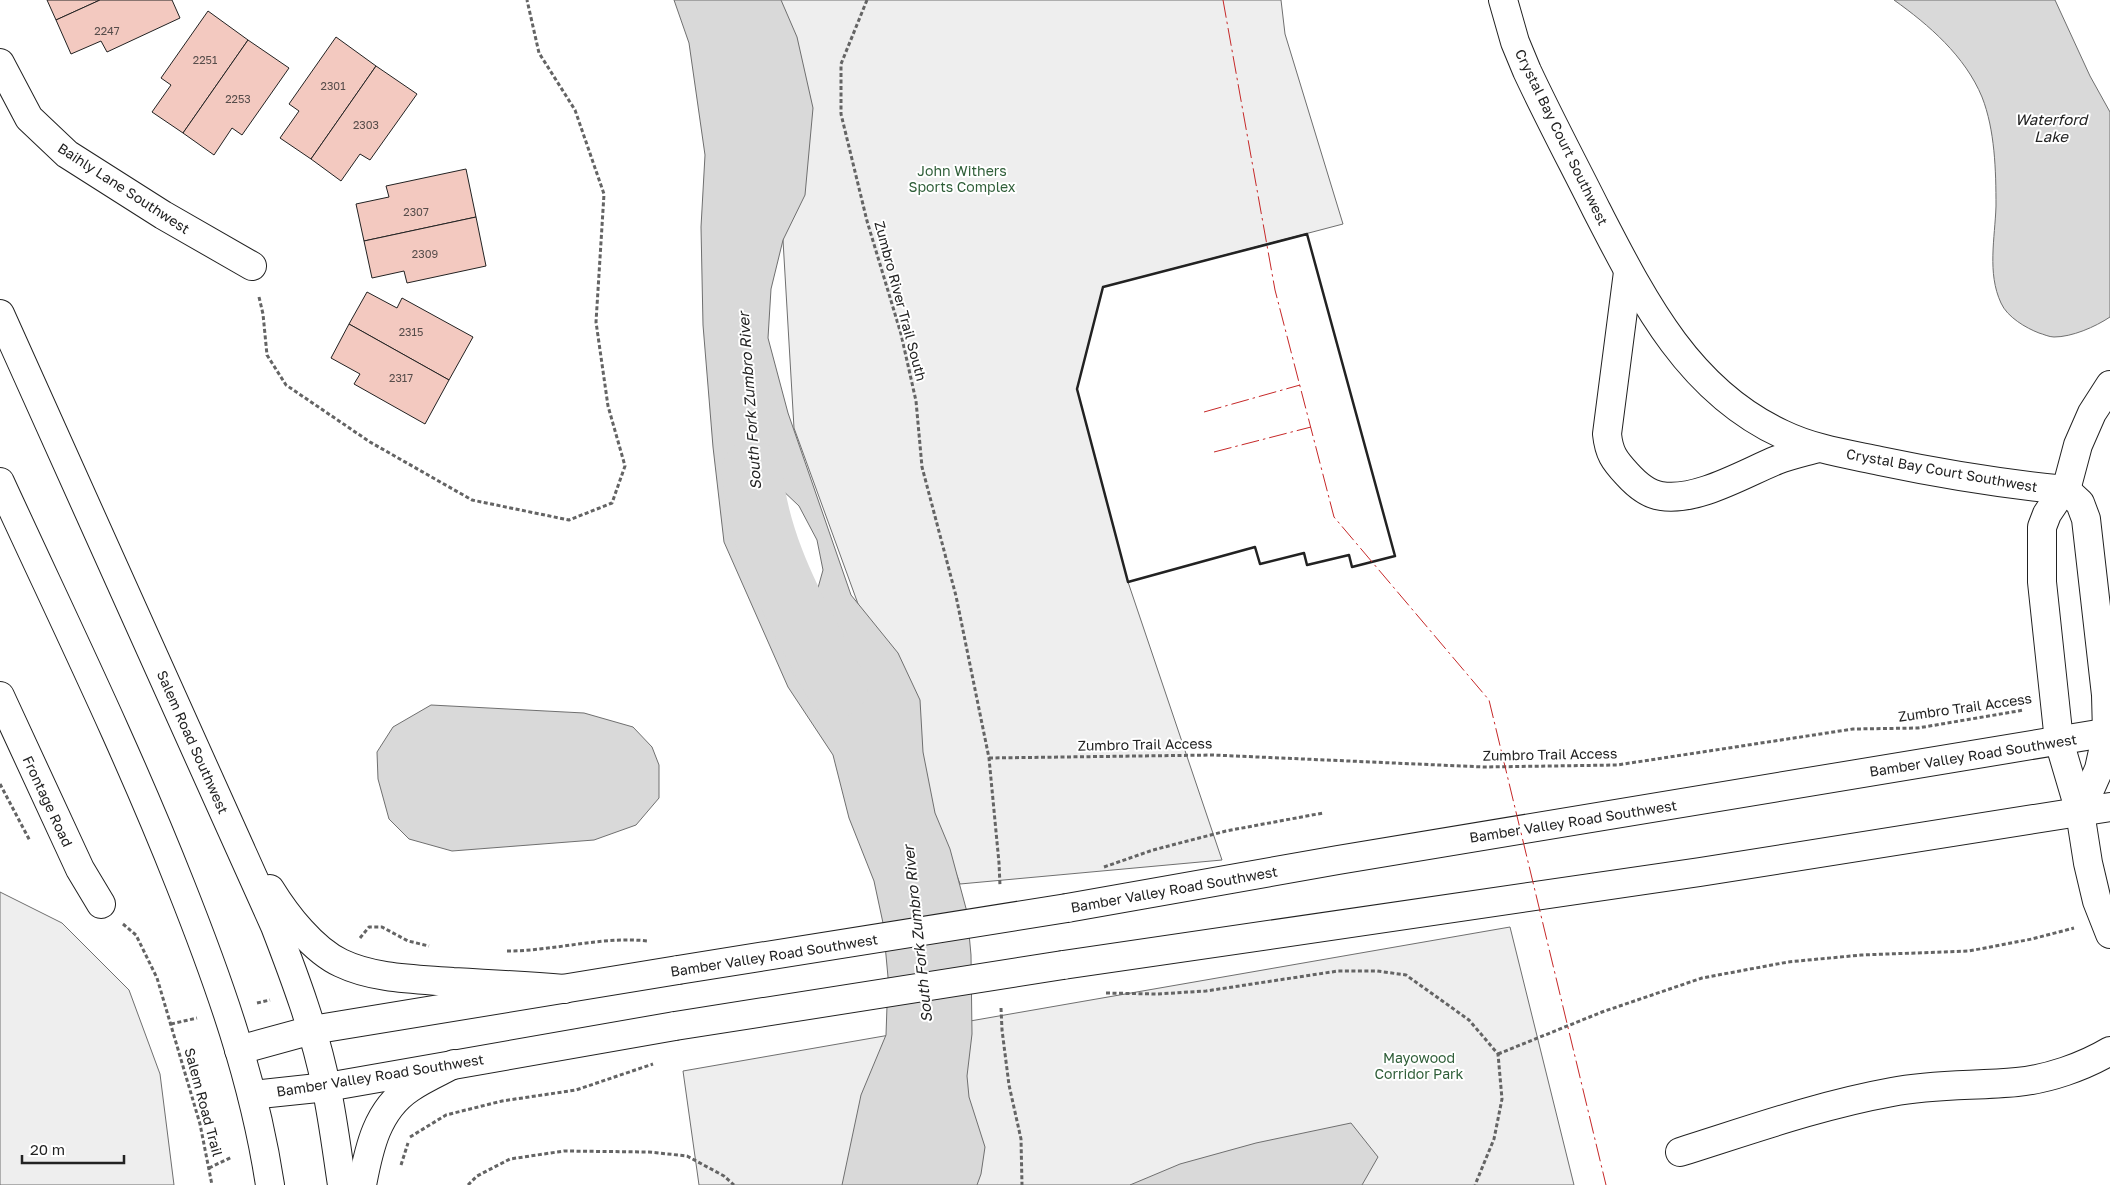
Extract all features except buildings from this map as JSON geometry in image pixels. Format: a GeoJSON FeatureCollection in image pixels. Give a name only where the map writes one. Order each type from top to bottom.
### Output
{"type":"FeatureCollection","features":[{"type":"Feature","properties":{"kind":"main road","name":"Crystal Bay Court Southwest"},"geometry":{"type":"LineString","coordinates":[[1503,0],[1515,42],[1527,71],[1628,272],[1650,310],[1698,373],[1723,396],[1781,434],[1818,448],[2003,484],[2066,490]]}},
{"type":"Feature","properties":{"kind":"main road","name":"Baihly Lane Southwest"},"geometry":{"type":"LineString","coordinates":[[0,63],[28,118],[67,154],[163,215],[252,266]]}},
{"type":"Feature","properties":{"kind":"main road","name":"Crystal Bay Court Southwest"},"geometry":{"type":"LineString","coordinates":[[1628,272],[1607,434],[1609,450],[1630,478],[1642,489],[1660,496],[1681,496],[1702,491],[1779,460],[1818,448]]}},
{"type":"Feature","properties":{"kind":"main road","name":"Salem Road Southwest"},"geometry":{"type":"LineString","coordinates":[[0,314],[226,814],[278,934],[301,993],[327,1087],[342,1185]]}},
{"type":"Feature","properties":{"kind":"main road"},"geometry":{"type":"LineString","coordinates":[[2107,927],[2097,901],[2088,863],[2080,812],[2059,741],[2042,582],[2042,527],[2047,514],[2066,490],[2078,446],[2092,413],[2110,385]]}},
{"type":"Feature","properties":{"kind":"main road"},"geometry":{"type":"LineString","coordinates":[[0,482],[159,831],[201,937],[228,1010],[252,1094],[270,1185]]}},
{"type":"Feature","properties":{"kind":"main road"},"geometry":{"type":"LineString","coordinates":[[2066,490],[2080,503],[2086,519],[2106,696],[2108,732],[2099,768],[2080,812]]}},
{"type":"Feature","properties":{"kind":"main road","name":"Frontage Road"},"geometry":{"type":"LineString","coordinates":[[0,696],[80,869],[101,904]]}},
{"type":"Feature","properties":{"kind":"main road","name":"Bamber Valley Road Southwest"},"geometry":{"type":"LineString","coordinates":[[239,1050],[312,1030],[1067,908],[1347,858],[2108,732]]}},
{"type":"Feature","properties":{"kind":"main road","name":"Bamber Valley Road Southwest"},"geometry":{"type":"LineString","coordinates":[[252,1094],[327,1087],[675,1026],[1064,964],[1700,872],[2110,808]]}},
{"type":"Feature","properties":{"kind":"main road"},"geometry":{"type":"LineString","coordinates":[[226,814],[280,904],[318,949],[341,963],[368,972],[411,979],[564,989]]}},
{"type":"Feature","properties":{"kind":"main road"},"geometry":{"type":"LineString","coordinates":[[1680,1152],[1805,1112],[1849,1101],[1933,1086],[2018,1082],[2061,1072],[2110,1051]]}},
{"type":"Feature","properties":{"kind":"main road"},"geometry":{"type":"LineString","coordinates":[[362,1185],[367,1159],[378,1124],[393,1102],[410,1088],[454,1064]]}},
{"type":"Feature","properties":{"kind":"path"},"geometry":{"type":"LineString","coordinates":[[252,266],[263,314],[267,355],[286,385],[370,442],[472,500],[569,520],[612,503],[624,466],[608,406],[596,322],[604,194],[575,110],[540,53],[527,0]]}},
{"type":"Feature","properties":{"kind":"path","name":"Zumbro River Trail South"},"geometry":{"type":"LineString","coordinates":[[867,0],[841,64],[841,114],[866,221],[903,344],[916,402],[922,467],[956,596],[989,758]]}},
{"type":"Feature","properties":{"kind":"path","name":"Zumbro Trail Access"},"geometry":{"type":"LineString","coordinates":[[989,758],[1213,754],[1484,767],[1617,765],[1854,729],[1918,728],[2054,706]]}},
{"type":"Feature","properties":{"kind":"path"},"geometry":{"type":"LineString","coordinates":[[1098,870],[1112,863],[1153,850],[1226,831],[1323,813]]}},
{"type":"Feature","properties":{"kind":"path"},"geometry":{"type":"LineString","coordinates":[[1498,1054],[1602,1012],[1702,978],[1788,962],[1861,955],[1969,951],[2107,927]]}},
{"type":"Feature","properties":{"kind":"path"},"geometry":{"type":"LineString","coordinates":[[1101,993],[1157,994],[1206,991],[1338,971],[1378,971],[1406,975],[1469,1020],[1498,1054],[1502,1099],[1494,1139],[1475,1185]]}},
{"type":"Feature","properties":{"kind":"path","name":"Salem Road Trail"},"geometry":{"type":"LineString","coordinates":[[171,1024],[200,1124],[212,1185]]}},
{"type":"Feature","properties":{"kind":"path"},"geometry":{"type":"LineString","coordinates":[[400,1169],[410,1137],[446,1115],[502,1101],[576,1090],[662,1061]]}},
{"type":"Feature","properties":{"kind":"path"},"geometry":{"type":"LineString","coordinates":[[468,1185],[477,1176],[510,1159],[564,1151],[649,1152],[687,1156],[724,1176],[734,1185]]}},
{"type":"Feature","properties":{"kind":"green space","name":"John Withers Sports Complex"},"geometry":{"type":"Polygon","coordinates":[[[765,0],[1281,0],[1285,34],[1343,224],[1103,287],[1077,389],[1128,582],[1222,860],[960,884],[794,428],[783,240],[788,55],[765,0]]]}},
{"type":"Feature","properties":{"kind":"green space"},"geometry":{"type":"Polygon","coordinates":[[[0,892],[62,923],[129,990],[160,1074],[174,1185],[0,1185],[0,892]]]}},
{"type":"Feature","properties":{"kind":"green space","name":"Mayowood Corridor Park"},"geometry":{"type":"Polygon","coordinates":[[[1510,927],[1574,1185],[699,1185],[683,1071],[1510,927]]]}},
{"type":"Feature","properties":{"kind":"water"},"geometry":{"type":"Polygon","coordinates":[[[674,0],[781,0],[797,37],[813,108],[805,195],[783,240],[771,289],[768,338],[788,413],[851,595],[898,653],[920,700],[923,752],[935,813],[950,849],[967,912],[971,955],[972,1034],[967,1076],[969,1097],[985,1147],[981,1174],[977,1185],[842,1185],[861,1095],[886,1035],[888,977],[883,923],[874,881],[849,818],[833,755],[788,687],[724,542],[713,447],[703,325],[701,227],[705,155],[689,43],[674,0]],[[778,486],[770,509],[772,582],[784,610],[803,614],[816,595],[823,570],[817,540],[799,506],[778,486]]]}},
{"type":"Feature","properties":{"kind":"water","name":"Waterford Lake"},"geometry":{"type":"Polygon","coordinates":[[[1894,0],[2055,0],[2090,76],[2110,112],[2110,317],[2076,333],[2052,337],[2023,325],[2004,308],[1994,280],[1995,165],[1990,123],[1982,97],[1966,68],[1945,42],[1894,0]]]}},
{"type":"Feature","properties":{"kind":"water"},"geometry":{"type":"Polygon","coordinates":[[[431,705],[584,713],[633,727],[652,747],[659,765],[659,798],[636,825],[594,840],[452,851],[409,839],[389,819],[378,779],[377,752],[393,727],[431,705]]]}},
{"type":"Feature","properties":{"kind":"water"},"geometry":{"type":"Polygon","coordinates":[[[1351,1123],[1378,1157],[1362,1185],[1130,1185],[1180,1164],[1256,1143],[1351,1123]]]}},
{"type":"Feature","properties":{"kind":"waterway","name":"South Fork Zumbro River"},"geometry":{"type":"LineString","coordinates":[[752,471],[760,516],[782,581],[837,687]]}},
{"type":"Feature","properties":{"kind":"wall"},"geometry":{"type":"LineString","coordinates":[[1307,234],[1395,556],[1352,567],[1349,555],[1307,565],[1304,553],[1260,564],[1255,547],[1128,582],[1077,389],[1103,287],[1307,234]]}},
{"type":"Feature","properties":{"kind":"power"},"geometry":{"type":"LineString","coordinates":[[1223,0],[1275,290],[1334,517],[1489,700],[1606,1185]]}},
{"type":"Feature","properties":{"kind":"power"},"geometry":{"type":"LineString","coordinates":[[1204,412],[1300,385]]}},
{"type":"Feature","properties":{"kind":"power"},"geometry":{"type":"LineString","coordinates":[[1214,452],[1311,427]]}}]}
